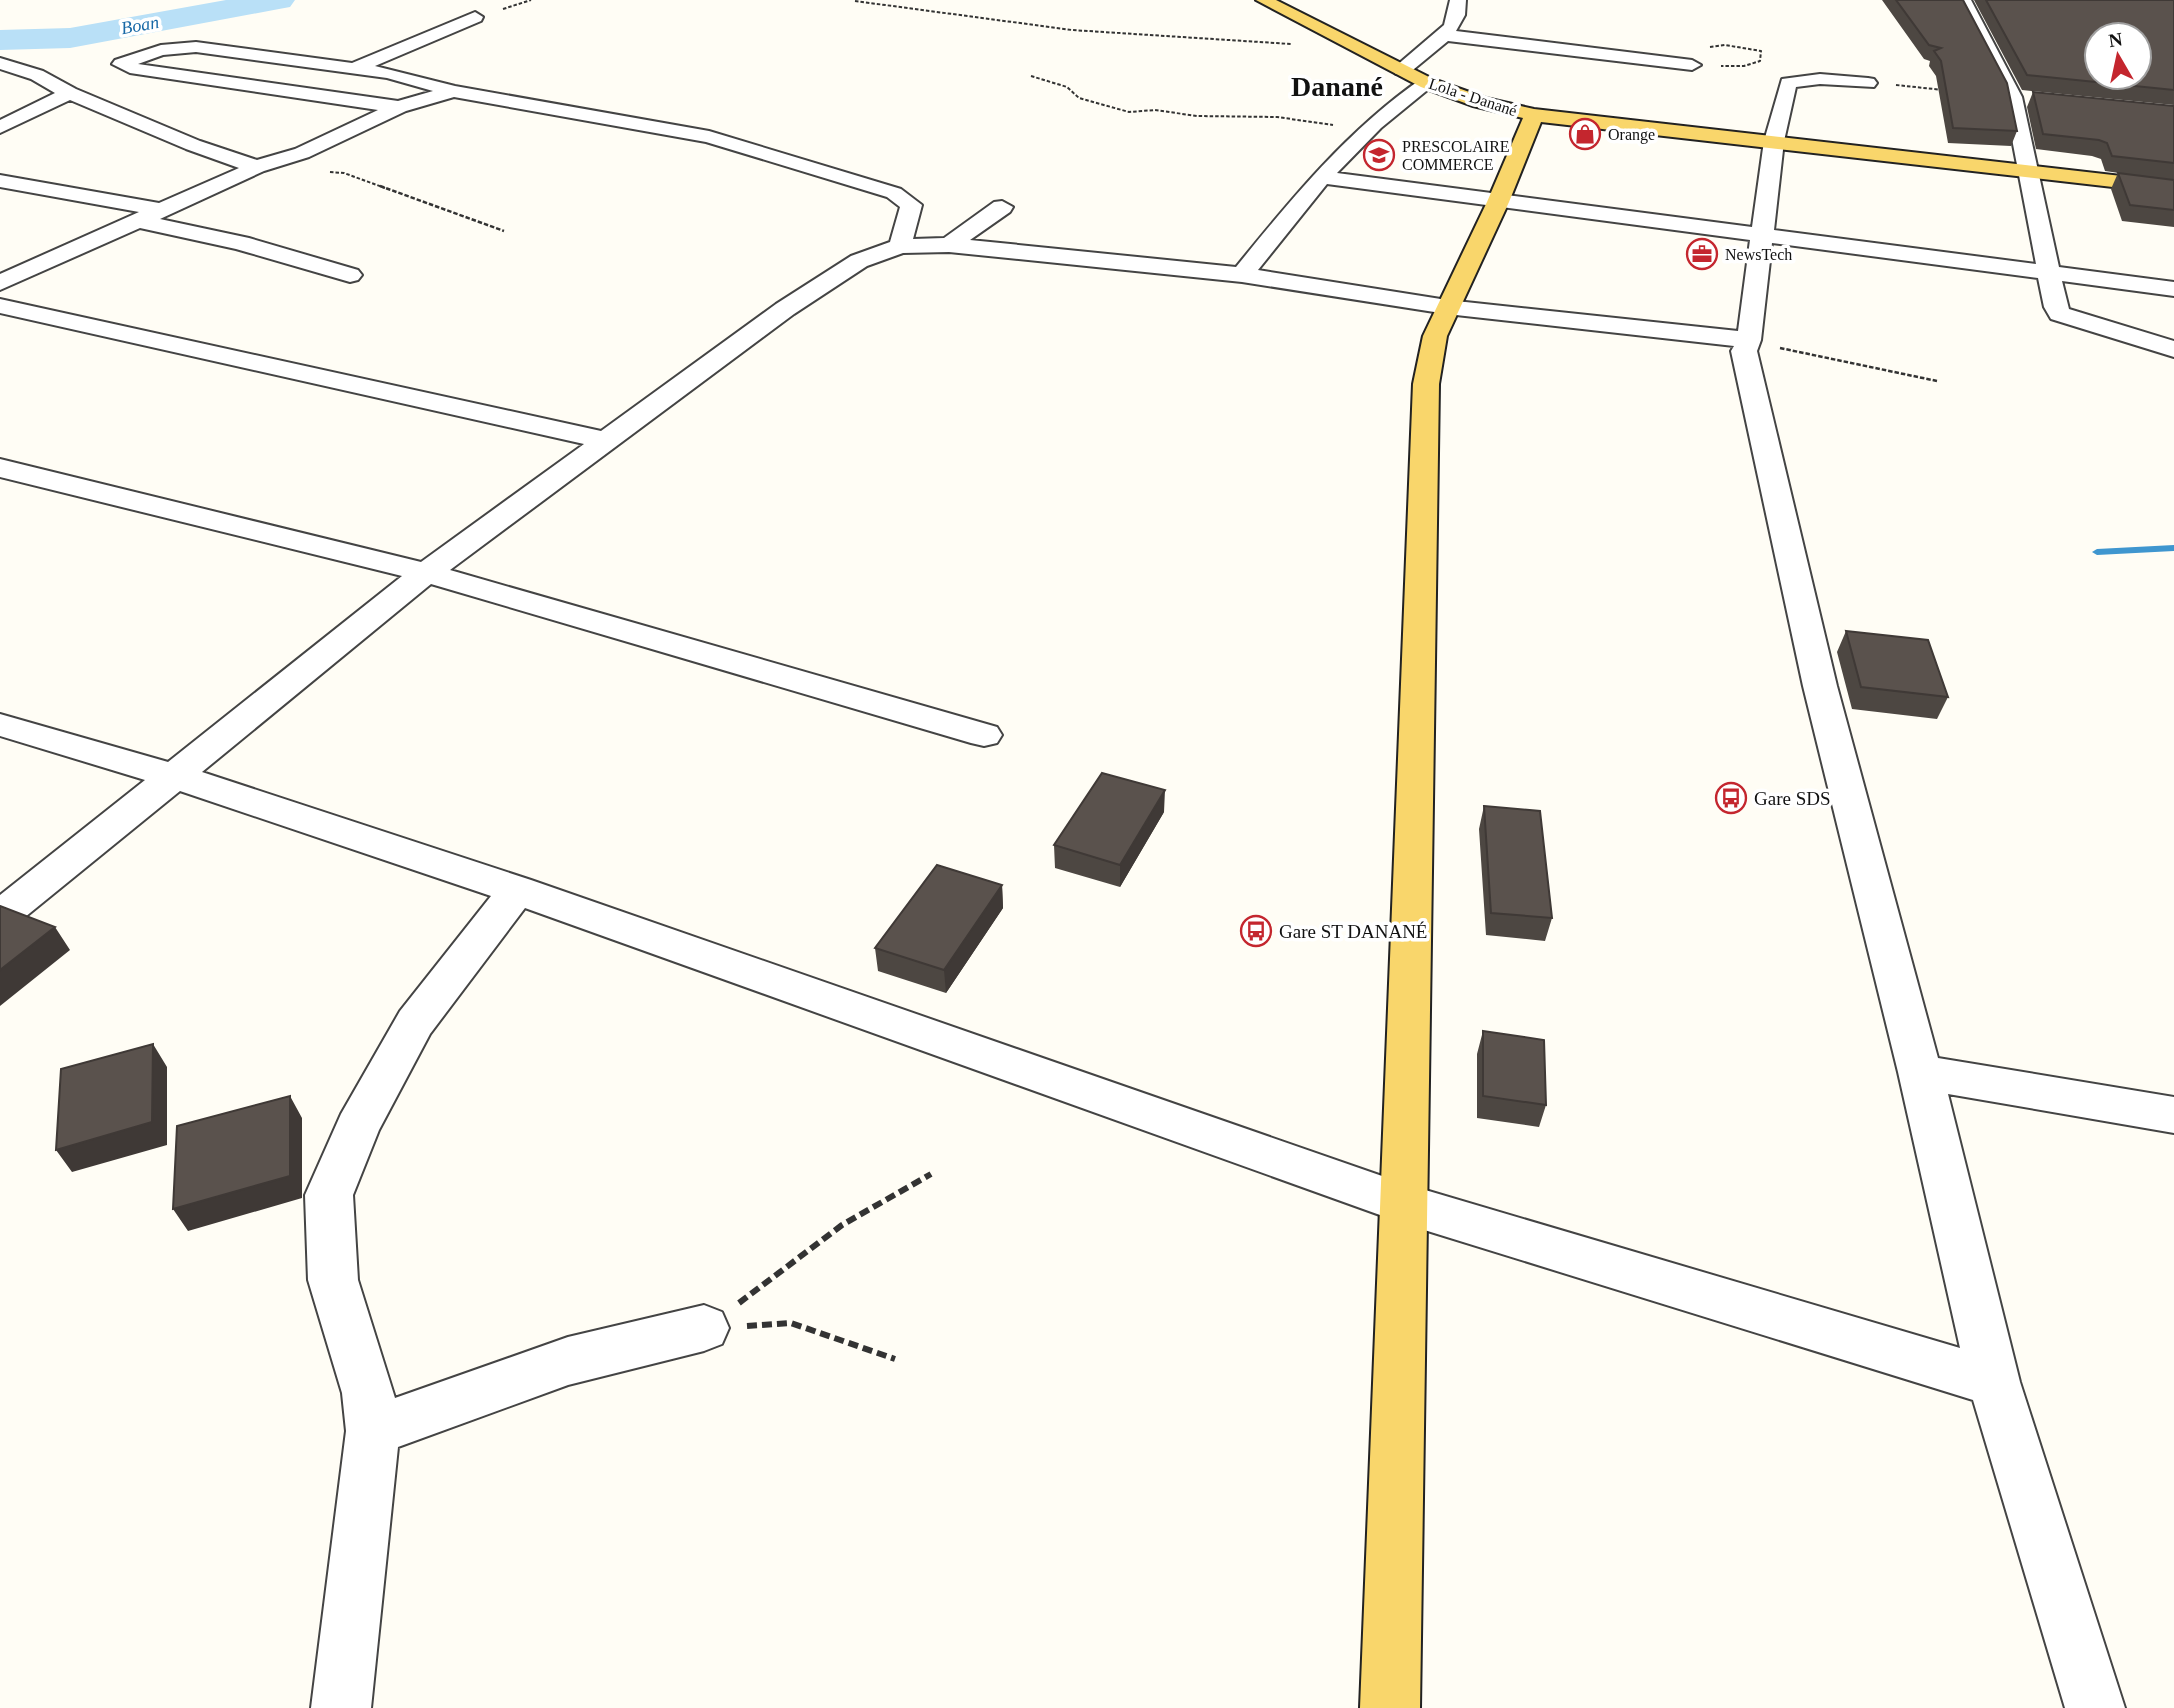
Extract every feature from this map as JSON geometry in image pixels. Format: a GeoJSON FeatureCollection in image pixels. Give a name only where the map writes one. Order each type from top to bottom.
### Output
{"type":"FeatureCollection","features":[{"type":"Feature","properties":{"kind":"main road","name":"Lola - Danané"},"geometry":{"type":"LineString","coordinates":[[1264,0],[1427,83],[1480,102],[1534,115],[2174,188]]}},
{"type":"Feature","properties":{"kind":"main road"},"geometry":{"type":"LineString","coordinates":[[1390,1708],[1426,384],[1434,336],[1498,202],[1534,115]]}},
{"type":"Feature","properties":{"kind":"street"},"geometry":{"type":"LineString","coordinates":[[1963,0],[2020,98],[2029,170],[2056,307],[2063,316],[2174,349]]}},
{"type":"Feature","properties":{"kind":"street"},"geometry":{"type":"LineString","coordinates":[[1402,70],[1450,29],[1462,9]]}},
{"type":"Feature","properties":{"kind":"street"},"geometry":{"type":"LineString","coordinates":[[353,69],[475,17]]}},
{"type":"Feature","properties":{"kind":"street"},"geometry":{"type":"LineString","coordinates":[[1444,35],[1597,56],[1692,65]]}},
{"type":"Feature","properties":{"kind":"street"},"geometry":{"type":"LineString","coordinates":[[1597,56],[1600,36],[1702,48]]}},
{"type":"Feature","properties":{"kind":"street"},"geometry":{"type":"LineString","coordinates":[[400,107],[130,68],[121,64],[161,50],[186,46],[388,74],[453,91],[709,137],[894,193],[911,205],[900,246]]}},
{"type":"Feature","properties":{"kind":"street"},"geometry":{"type":"LineString","coordinates":[[0,63],[37,75],[69,93],[193,145],[257,167]]}},
{"type":"Feature","properties":{"kind":"street"},"geometry":{"type":"LineString","coordinates":[[1868,83],[1820,79],[1788,83],[1774,141],[1749,340],[1744,351],[1820,686],[1920,1072],[1994,1382],[2095,1708]]}},
{"type":"Feature","properties":{"kind":"street"},"geometry":{"type":"LineString","coordinates":[[1242,275],[1321,177],[1364,130],[1389,108],[1427,83]]}},
{"type":"Feature","properties":{"kind":"street"},"geometry":{"type":"LineString","coordinates":[[0,283],[257,167],[303,153],[400,107],[453,91]]}},
{"type":"Feature","properties":{"kind":"street"},"geometry":{"type":"LineString","coordinates":[[0,127],[69,93]]}},
{"type":"Feature","properties":{"kind":"street"},"geometry":{"type":"LineString","coordinates":[[1321,177],[2174,289]]}},
{"type":"Feature","properties":{"kind":"street"},"geometry":{"type":"LineString","coordinates":[[0,181],[162,209]]}},
{"type":"Feature","properties":{"kind":"street"},"geometry":{"type":"LineString","coordinates":[[949,245],[1002,207]]}},
{"type":"Feature","properties":{"kind":"street"},"geometry":{"type":"LineString","coordinates":[[139,221],[241,243],[350,275]]}},
{"type":"Feature","properties":{"kind":"street"},"geometry":{"type":"LineString","coordinates":[[0,916],[426,573],[605,440],[823,284],[859,261],[900,246],[949,245],[1242,275],[1447,307],[1749,340]]}},
{"type":"Feature","properties":{"kind":"street"},"geometry":{"type":"LineString","coordinates":[[0,306],[605,440]]}},
{"type":"Feature","properties":{"kind":"street"},"geometry":{"type":"LineString","coordinates":[[0,468],[426,573],[984,735]]}},
{"type":"Feature","properties":{"kind":"street"},"geometry":{"type":"LineString","coordinates":[[0,725],[174,776],[517,890],[1405,1204],[1994,1382]]}},
{"type":"Feature","properties":{"kind":"street"},"geometry":{"type":"LineString","coordinates":[[341,1708],[373,1431],[368,1393],[333,1280],[330,1195],[357,1126],[415,1023],[517,890]]}},
{"type":"Feature","properties":{"kind":"street"},"geometry":{"type":"LineString","coordinates":[[1920,1072],[2174,1115]]}},
{"type":"Feature","properties":{"kind":"street"},"geometry":{"type":"LineString","coordinates":[[373,1431],[568,1361],[704,1328]]}},
{"type":"Feature","properties":{"kind":"path"},"geometry":{"type":"LineString","coordinates":[[855,1],[926,13],[1096,32],[1355,47]]}},
{"type":"Feature","properties":{"kind":"path"},"geometry":{"type":"LineString","coordinates":[[1692,65],[1744,66],[1760,61],[1761,51],[1725,45],[1702,48]]}},
{"type":"Feature","properties":{"kind":"path"},"geometry":{"type":"LineString","coordinates":[[1031,76],[1066,87],[1079,98],[1129,112],[1155,110],[1196,116],[1277,117],[1364,130]]}},
{"type":"Feature","properties":{"kind":"path"},"geometry":{"type":"LineString","coordinates":[[1868,83],[2020,98]]}},
{"type":"Feature","properties":{"kind":"path"},"geometry":{"type":"LineString","coordinates":[[257,167],[344,173],[504,231]]}},
{"type":"Feature","properties":{"kind":"path"},"geometry":{"type":"LineString","coordinates":[[1749,340],[1823,359],[1937,381]]}},
{"type":"Feature","properties":{"kind":"path"},"geometry":{"type":"LineString","coordinates":[[704,1328],[842,1225],[931,1174]]}},
{"type":"Feature","properties":{"kind":"path"},"geometry":{"type":"LineString","coordinates":[[704,1328],[790,1323],[895,1359]]}},
{"type":"Feature","properties":{"kind":"building"},"geometry":{"type":"Polygon","coordinates":[[[1896,0],[1963,0],[2007,83],[2017,131],[1953,128],[1941,61],[1934,51],[1941,48],[1929,45],[1896,0]]]}},
{"type":"Feature","properties":{"kind":"building"},"geometry":{"type":"Polygon","coordinates":[[[1986,0],[2174,0],[2174,90],[2153,88],[2153,21],[2083,21],[2083,81],[2027,75],[1986,0]]]}},
{"type":"Feature","properties":{"kind":"building"},"geometry":{"type":"Polygon","coordinates":[[[2033,92],[2174,106],[2174,163],[2112,156],[2107,143],[2099,140],[2043,134],[2033,92]]]}},
{"type":"Feature","properties":{"kind":"building"},"geometry":{"type":"Polygon","coordinates":[[[2118,173],[2174,180],[2174,210],[2130,205],[2118,173]]]}},
{"type":"Feature","properties":{"kind":"building"},"geometry":{"type":"Polygon","coordinates":[[[1846,631],[1928,640],[1948,697],[1861,687],[1846,631]]]}},
{"type":"Feature","properties":{"kind":"building"},"geometry":{"type":"Polygon","coordinates":[[[1102,773],[1165,790],[1120,865],[1054,845],[1102,773]]]}},
{"type":"Feature","properties":{"kind":"building"},"geometry":{"type":"Polygon","coordinates":[[[1484,806],[1540,811],[1552,918],[1491,913],[1484,806]]]}},
{"type":"Feature","properties":{"kind":"building"},"geometry":{"type":"Polygon","coordinates":[[[937,865],[1002,885],[944,970],[875,948],[937,865]]]}},
{"type":"Feature","properties":{"kind":"building"},"geometry":{"type":"Polygon","coordinates":[[[0,906],[55,927],[0,970],[0,906]]]}},
{"type":"Feature","properties":{"kind":"building"},"geometry":{"type":"Polygon","coordinates":[[[1483,1031],[1544,1040],[1546,1105],[1483,1096],[1483,1031]]]}},
{"type":"Feature","properties":{"kind":"building"},"geometry":{"type":"Polygon","coordinates":[[[153,1044],[152,1122],[56,1150],[61,1069],[153,1044]]]}},
{"type":"Feature","properties":{"kind":"building"},"geometry":{"type":"Polygon","coordinates":[[[290,1096],[290,1176],[173,1209],[177,1126],[290,1096]]]}},
{"type":"Feature","properties":{"kind":"waterway","name":"Boan"},"geometry":{"type":"LineString","coordinates":[[0,40],[70,38],[279,0]]}},
{"type":"Feature","properties":{"kind":"waterway"},"geometry":{"type":"LineString","coordinates":[[2097,552],[2174,548]]}},
{"type":"Feature","properties":{"kind":"place","name":"Orange"},"geometry":{"type":"Point","coordinates":[1585,134]}},
{"type":"Feature","properties":{"kind":"place","name":"PRESCOLAIRE COMMERCE"},"geometry":{"type":"Point","coordinates":[1379,155]}},
{"type":"Feature","properties":{"kind":"place","name":"NewsTech"},"geometry":{"type":"Point","coordinates":[1702,254]}},
{"type":"Feature","properties":{"kind":"place","name":"Gare SDS"},"geometry":{"type":"Point","coordinates":[1731,798]}},
{"type":"Feature","properties":{"kind":"place","name":"Gare ST DANANÉ"},"geometry":{"type":"Point","coordinates":[1256,931]}},
{"type":"Feature","properties":{"kind":"district","name":"Danané"},"geometry":{"type":"Point","coordinates":[1337,86]}}]}
